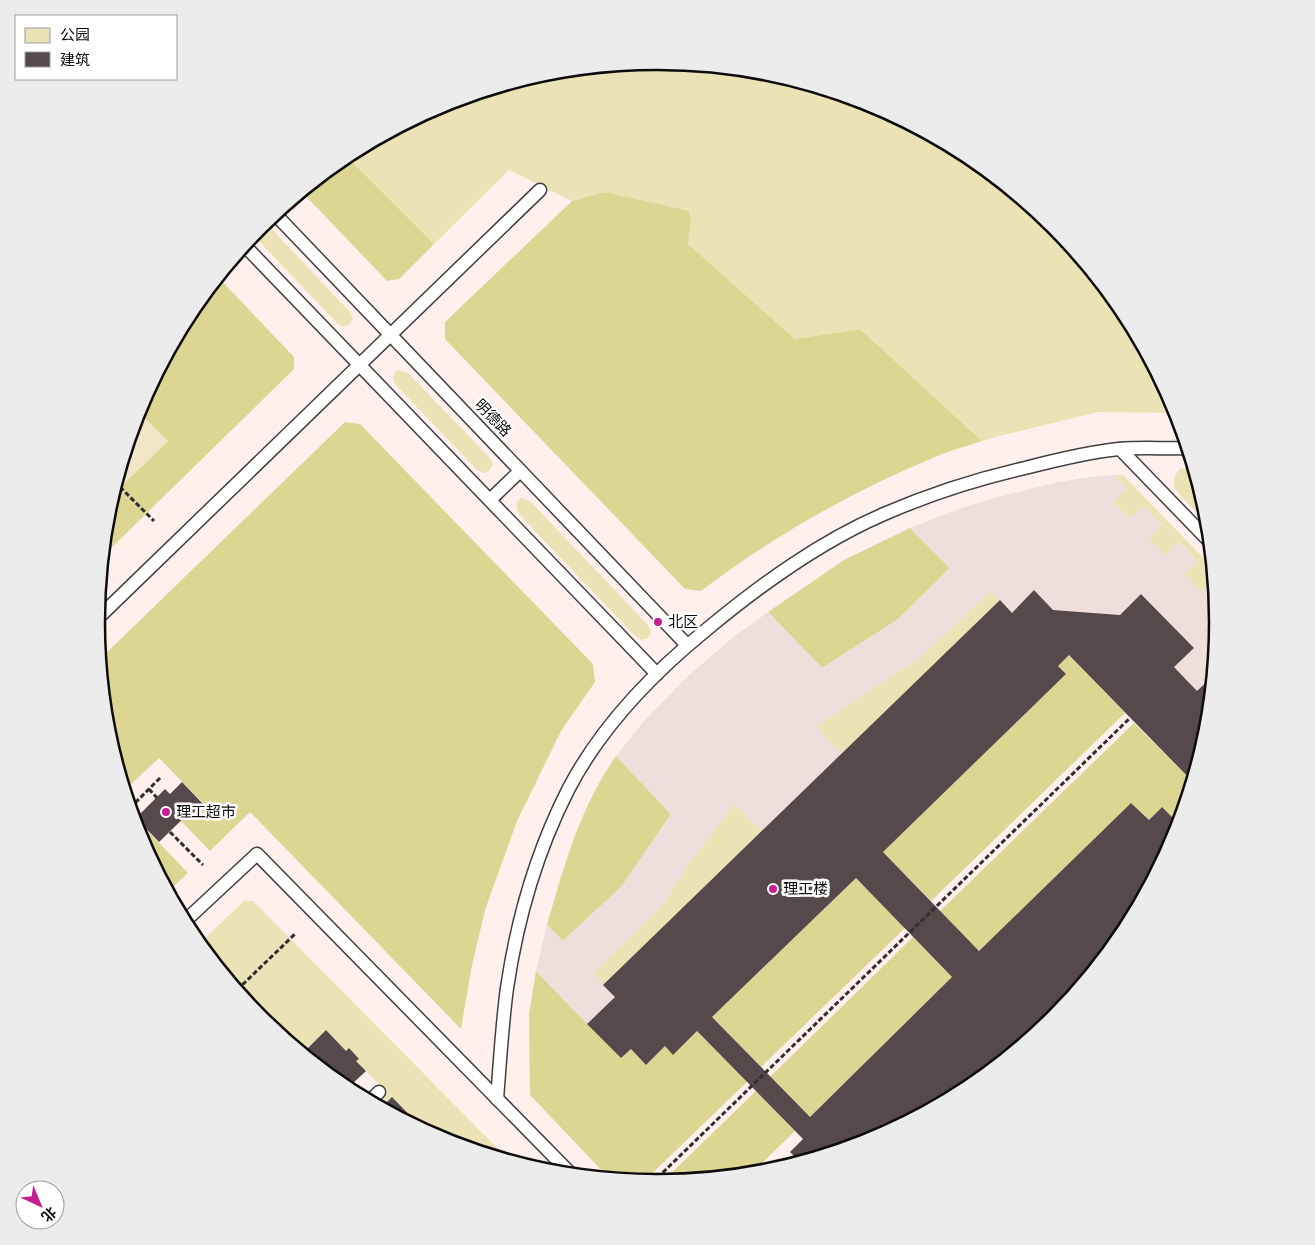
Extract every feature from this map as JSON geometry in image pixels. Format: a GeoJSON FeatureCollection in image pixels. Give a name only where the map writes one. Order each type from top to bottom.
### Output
{"type":"FeatureCollection","features":[{"type":"Feature","properties":{"kind":"lane"},"geometry":{"type":"LineString","coordinates":[[105,610],[540,190]]}},
{"type":"Feature","properties":{"kind":"lane","name":"明德路"},"geometry":{"type":"LineString","coordinates":[[280,219],[687,645]]}},
{"type":"Feature","properties":{"kind":"lane"},"geometry":{"type":"LineString","coordinates":[[249,250],[657,674]]}},
{"type":"Feature","properties":{"kind":"lane"},"geometry":{"type":"LineString","coordinates":[[497,1099],[506,996],[515,946],[527,893],[546,841],[568,790],[597,743],[657,674],[687,645],[770,580],[824,545],[882,515],[942,491],[1062,458],[1120,449],[1182,448]]}},
{"type":"Feature","properties":{"kind":"lane"},"geometry":{"type":"LineString","coordinates":[[1120,449],[1202,534]]}},
{"type":"Feature","properties":{"kind":"lane"},"geometry":{"type":"LineString","coordinates":[[490,500],[520,471]]}},
{"type":"Feature","properties":{"kind":"lane"},"geometry":{"type":"LineString","coordinates":[[190,916],[257,854],[563,1166]]}},
{"type":"Feature","properties":{"kind":"lane"},"geometry":{"type":"LineString","coordinates":[[374,1097],[379,1092]]}},
{"type":"Feature","properties":{"kind":"path"},"geometry":{"type":"LineString","coordinates":[[122,489],[154,521]]}},
{"type":"Feature","properties":{"kind":"path"},"geometry":{"type":"LineString","coordinates":[[660,1175],[1130,718]]}},
{"type":"Feature","properties":{"kind":"path"},"geometry":{"type":"LineString","coordinates":[[135,803],[162,777]]}},
{"type":"Feature","properties":{"kind":"path"},"geometry":{"type":"LineString","coordinates":[[149,789],[157,798]]}},
{"type":"Feature","properties":{"kind":"path"},"geometry":{"type":"LineString","coordinates":[[170,832],[204,866]]}},
{"type":"Feature","properties":{"kind":"path"},"geometry":{"type":"LineString","coordinates":[[242,987],[295,934]]}},
{"type":"Feature","properties":{"kind":"green space"},"geometry":{"type":"Polygon","coordinates":[[[621,71],[694,71],[730,75],[800,89],[835,99],[869,112],[934,144],[994,184],[1022,207],[1073,258],[1096,286],[1136,346],[1169,413],[1098,412],[982,441],[860,329],[795,339],[688,244],[691,221],[604,192],[572,201],[509,170],[434,244],[352,162],[381,144],[446,112],[480,99],[515,89],[585,75],[621,71]]]}},
{"type":"Feature","properties":{"kind":"green space"},"geometry":{"type":"Polygon","coordinates":[[[271,228],[350,312],[353,318],[350,324],[344,327],[338,324],[259,241],[271,228]]]}},
{"type":"Feature","properties":{"kind":"green space"},"geometry":{"type":"Polygon","coordinates":[[[396,371],[408,373],[490,458],[493,465],[489,471],[484,473],[477,470],[395,384],[393,378],[396,371]]]}},
{"type":"Feature","properties":{"kind":"green space"},"geometry":{"type":"Polygon","coordinates":[[[1181,468],[1188,468],[1199,514],[1176,490],[1174,478],[1181,468]]]}},
{"type":"Feature","properties":{"kind":"green space"},"geometry":{"type":"Polygon","coordinates":[[[1114,475],[1123,475],[1206,561],[1209,584],[1201,592],[1183,574],[1197,561],[1180,542],[1165,556],[1148,538],[1162,525],[1144,506],[1130,519],[1113,502],[1127,489],[1114,475]]]}},
{"type":"Feature","properties":{"kind":"green space"},"geometry":{"type":"Polygon","coordinates":[[[521,498],[530,501],[648,625],[651,632],[648,638],[642,640],[636,637],[518,513],[516,503],[521,498]]]}},
{"type":"Feature","properties":{"kind":"green space"},"geometry":{"type":"Polygon","coordinates":[[[990,591],[1000,600],[842,754],[816,727],[918,660],[990,591]]]}},
{"type":"Feature","properties":{"kind":"green space"},"geometry":{"type":"Polygon","coordinates":[[[735,803],[762,831],[603,985],[593,973],[662,906],[691,860],[735,803]]]}},
{"type":"Feature","properties":{"kind":"green space"},"geometry":{"type":"Polygon","coordinates":[[[244,901],[253,901],[501,1152],[446,1133],[379,1100],[387,1092],[356,1061],[349,1049],[346,1051],[326,1030],[307,1049],[242,987],[205,939],[244,901]]]}},
{"type":"Feature","properties":{"kind":"shaded area"},"geometry":{"type":"Polygon","coordinates":[[[352,162],[434,244],[399,279],[387,281],[306,196],[352,162]]]}},
{"type":"Feature","properties":{"kind":"shaded area"},"geometry":{"type":"Polygon","coordinates":[[[604,192],[689,211],[691,221],[688,244],[795,339],[860,329],[982,441],[934,457],[868,487],[782,535],[701,591],[685,589],[445,339],[445,322],[572,201],[604,192]]]}},
{"type":"Feature","properties":{"kind":"shaded area"},"geometry":{"type":"Polygon","coordinates":[[[223,282],[294,357],[294,369],[110,549],[123,484],[167,442],[144,418],[179,346],[223,282]]]}},
{"type":"Feature","properties":{"kind":"shaded area"},"geometry":{"type":"Polygon","coordinates":[[[145,418],[168,441],[123,484],[134,445],[145,418]]]}},
{"type":"Feature","properties":{"kind":"shaded area"},"geometry":{"type":"Polygon","coordinates":[[[345,422],[360,424],[593,664],[595,682],[561,731],[517,821],[485,910],[471,970],[461,1029],[250,812],[210,851],[181,821],[191,811],[194,813],[203,803],[159,758],[130,785],[116,730],[106,653],[345,422]]]}},
{"type":"Feature","properties":{"kind":"shaded area"},"geometry":{"type":"Polygon","coordinates":[[[1114,475],[1127,489],[1113,502],[1130,519],[1144,506],[1162,525],[1149,538],[1165,556],[1180,542],[1197,561],[1184,574],[1201,592],[1209,584],[1210,622],[1206,682],[1197,691],[1174,667],[1194,648],[1142,594],[1120,615],[1053,610],[1034,591],[1012,613],[990,591],[918,660],[816,727],[842,754],[762,831],[735,804],[691,860],[662,906],[593,973],[615,997],[587,1024],[536,971],[547,925],[563,941],[622,886],[671,814],[616,756],[645,720],[688,676],[736,635],[768,612],[822,668],[897,620],[950,568],[910,528],[994,498],[1059,482],[1114,475]]]}},
{"type":"Feature","properties":{"kind":"shaded area"},"geometry":{"type":"Polygon","coordinates":[[[910,528],[950,568],[897,620],[822,668],[768,612],[844,560],[910,528]]]}},
{"type":"Feature","properties":{"kind":"shaded area"},"geometry":{"type":"Polygon","coordinates":[[[1069,655],[1125,713],[931,901],[883,852],[1066,674],[1058,666],[1069,655]]]}},
{"type":"Feature","properties":{"kind":"shaded area"},"geometry":{"type":"Polygon","coordinates":[[[1134,723],[1188,777],[1174,819],[1162,807],[1149,820],[1131,803],[979,951],[940,911],[1134,723]]]}},
{"type":"Feature","properties":{"kind":"shaded area"},"geometry":{"type":"Polygon","coordinates":[[[616,756],[671,814],[622,886],[563,941],[547,925],[574,838],[592,796],[616,756]]]}},
{"type":"Feature","properties":{"kind":"shaded area"},"geometry":{"type":"Polygon","coordinates":[[[145,828],[188,873],[173,887],[145,828]]]}},
{"type":"Feature","properties":{"kind":"shaded area"},"geometry":{"type":"Polygon","coordinates":[[[856,878],[905,928],[761,1067],[712,1017],[856,878]]]}},
{"type":"Feature","properties":{"kind":"shaded area"},"geometry":{"type":"Polygon","coordinates":[[[913,937],[952,977],[810,1117],[770,1077],[913,937]]]}},
{"type":"Feature","properties":{"kind":"shaded area"},"geometry":{"type":"Polygon","coordinates":[[[536,971],[621,1058],[631,1049],[646,1065],[665,1046],[674,1054],[697,1031],[747,1082],[650,1175],[603,1172],[530,1095],[529,1014],[536,971]]]}},
{"type":"Feature","properties":{"kind":"shaded area"},"geometry":{"type":"Polygon","coordinates":[[[756,1091],[795,1131],[760,1165],[694,1174],[670,1175],[756,1091]]]}},
{"type":"Feature","properties":{"kind":"building","name":"理工楼"},"geometry":{"type":"Polygon","coordinates":[[[1034,590],[1053,610],[1120,615],[1141,594],[1194,648],[1174,667],[1197,691],[1206,682],[1199,730],[1188,777],[1069,655],[1058,666],[1066,674],[883,852],[979,951],[1131,803],[1149,820],[1162,807],[1174,819],[1153,867],[1117,929],[1073,987],[1022,1038],[964,1082],[902,1118],[835,1146],[792,1158],[794,1156],[790,1152],[803,1139],[697,1031],[673,1055],[665,1046],[646,1065],[631,1049],[621,1058],[587,1024],[615,997],[603,985],[1000,600],[1012,613],[1034,590]],[[856,878],[712,1017],[810,1117],[952,977],[856,878]]]}},
{"type":"Feature","properties":{"kind":"building","name":"理工超市"},"geometry":{"type":"Polygon","coordinates":[[[182,782],[203,804],[193,813],[191,811],[159,842],[144,826],[140,814],[165,789],[170,794],[182,782]]]}},
{"type":"Feature","properties":{"kind":"building"},"geometry":{"type":"Polygon","coordinates":[[[326,1030],[346,1051],[349,1048],[359,1059],[356,1061],[366,1071],[353,1083],[307,1049],[326,1030]]]}},
{"type":"Feature","properties":{"kind":"building"},"geometry":{"type":"Polygon","coordinates":[[[392,1097],[412,1117],[386,1103],[392,1097]]]}},
{"type":"Feature","properties":{"kind":"place","name":"北区"},"geometry":{"type":"Point","coordinates":[658,622]}},
{"type":"Feature","properties":{"kind":"place","name":"理工超市"},"geometry":{"type":"Point","coordinates":[166,812]}},
{"type":"Feature","properties":{"kind":"place","name":"理工楼"},"geometry":{"type":"Point","coordinates":[773,889]}}]}
